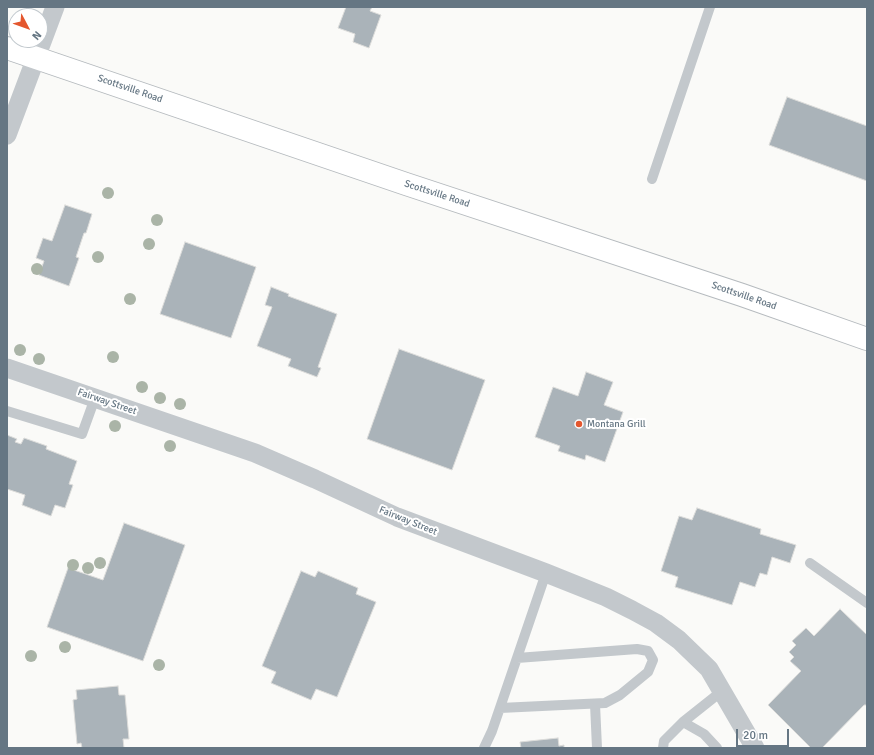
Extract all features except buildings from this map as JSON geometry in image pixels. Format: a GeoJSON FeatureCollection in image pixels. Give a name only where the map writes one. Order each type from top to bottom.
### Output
{"type":"FeatureCollection","features":[{"type":"Feature","properties":{"kind":"main road","name":"Scottsville Road"},"geometry":{"type":"LineString","coordinates":[[7,48],[406,184],[735,293],[867,339]]}},
{"type":"Feature","properties":{"kind":"street"},"geometry":{"type":"LineString","coordinates":[[7,135],[55,7]]}},
{"type":"Feature","properties":{"kind":"street","name":"Fairway Street"},"geometry":{"type":"LineString","coordinates":[[7,368],[255,453],[397,517],[606,597],[656,623],[679,640],[709,670],[755,748]]}},
{"type":"Feature","properties":{"kind":"lane"},"geometry":{"type":"LineString","coordinates":[[652,178],[710,7]]}},
{"type":"Feature","properties":{"kind":"lane"},"geometry":{"type":"LineString","coordinates":[[7,411],[82,434],[95,398]]}},
{"type":"Feature","properties":{"kind":"lane"},"geometry":{"type":"LineString","coordinates":[[810,563],[867,603]]}},
{"type":"Feature","properties":{"kind":"lane"},"geometry":{"type":"LineString","coordinates":[[484,748],[492,731],[546,573]]}},
{"type":"Feature","properties":{"kind":"lane"},"geometry":{"type":"LineString","coordinates":[[500,708],[605,704],[620,695],[648,672],[653,660],[648,651],[637,649],[517,658]]}},
{"type":"Feature","properties":{"kind":"lane"},"geometry":{"type":"LineString","coordinates":[[663,748],[664,741],[683,722],[722,691]]}},
{"type":"Feature","properties":{"kind":"lane"},"geometry":{"type":"LineString","coordinates":[[595,704],[598,748]]}},
{"type":"Feature","properties":{"kind":"lane"},"geometry":{"type":"LineString","coordinates":[[683,722],[704,734],[717,748]]}},
{"type":"Feature","properties":{"kind":"place","name":"Montana Grill"},"geometry":{"type":"Point","coordinates":[579,424]}}]}
